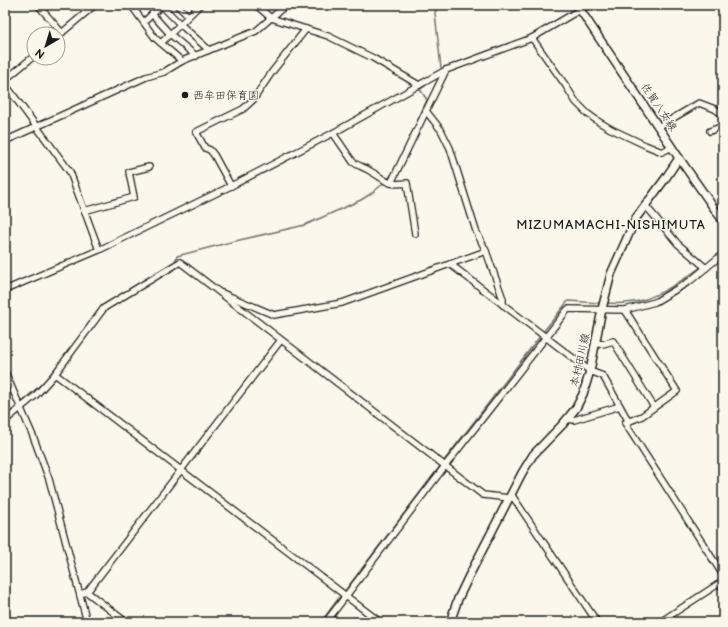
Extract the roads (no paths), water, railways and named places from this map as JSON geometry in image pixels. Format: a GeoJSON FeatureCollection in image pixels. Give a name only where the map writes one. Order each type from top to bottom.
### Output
{"type":"FeatureCollection","features":[{"type":"Feature","properties":{"kind":"main road","name":"佐賀八女線"},"geometry":{"type":"LineString","coordinates":[[579,7],[658,127],[723,221]]}},
{"type":"Feature","properties":{"kind":"main road","name":"本村田川線"},"geometry":{"type":"LineString","coordinates":[[450,622],[464,587],[510,496],[533,455],[567,419],[576,408],[583,394],[590,371],[602,309],[612,274],[627,237],[636,218],[679,158]]}},
{"type":"Feature","properties":{"kind":"street"},"geometry":{"type":"LineString","coordinates":[[38,5],[54,26]]}},
{"type":"Feature","properties":{"kind":"street"},"geometry":{"type":"LineString","coordinates":[[66,29],[95,5]]}},
{"type":"Feature","properties":{"kind":"street"},"geometry":{"type":"LineString","coordinates":[[131,5],[155,38],[182,61]]}},
{"type":"Feature","properties":{"kind":"street"},"geometry":{"type":"LineString","coordinates":[[144,22],[161,5],[209,50]]}},
{"type":"Feature","properties":{"kind":"street"},"geometry":{"type":"LineString","coordinates":[[177,5],[188,16]]}},
{"type":"Feature","properties":{"kind":"street"},"geometry":{"type":"LineString","coordinates":[[161,43],[200,5]]}},
{"type":"Feature","properties":{"kind":"street"},"geometry":{"type":"LineString","coordinates":[[256,5],[271,18],[328,36],[373,58],[419,85]]}},
{"type":"Feature","properties":{"kind":"street"},"geometry":{"type":"LineString","coordinates":[[5,141],[146,76],[164,72],[182,61],[256,31],[286,5]]}},
{"type":"Feature","properties":{"kind":"street"},"geometry":{"type":"LineString","coordinates":[[5,290],[99,250],[231,186],[333,133],[446,70],[532,38],[579,7],[588,5]]}},
{"type":"Feature","properties":{"kind":"street"},"geometry":{"type":"LineString","coordinates":[[152,14],[170,34],[196,56]]}},
{"type":"Feature","properties":{"kind":"street"},"geometry":{"type":"LineString","coordinates":[[231,186],[214,155],[210,150],[205,148],[196,132],[243,109],[253,100],[276,67],[306,29]]}},
{"type":"Feature","properties":{"kind":"street"},"geometry":{"type":"LineString","coordinates":[[532,38],[576,102],[599,122],[662,152],[672,147]]}},
{"type":"Feature","properties":{"kind":"street"},"geometry":{"type":"LineString","coordinates":[[5,80],[26,63]]}},
{"type":"Feature","properties":{"kind":"street"},"geometry":{"type":"LineString","coordinates":[[391,183],[446,70]]}},
{"type":"Feature","properties":{"kind":"street"},"geometry":{"type":"LineString","coordinates":[[5,84],[70,172],[99,250]]}},
{"type":"Feature","properties":{"kind":"street"},"geometry":{"type":"LineString","coordinates":[[658,127],[699,103],[715,109],[723,115]]}},
{"type":"Feature","properties":{"kind":"street"},"geometry":{"type":"LineString","coordinates":[[426,111],[441,130],[450,148],[476,231],[486,251],[503,299],[502,305]]}},
{"type":"Feature","properties":{"kind":"street"},"geometry":{"type":"LineString","coordinates":[[710,131],[723,126]]}},
{"type":"Feature","properties":{"kind":"street"},"geometry":{"type":"LineString","coordinates":[[333,133],[353,162],[376,174],[384,181],[395,184],[407,183],[415,234]]}},
{"type":"Feature","properties":{"kind":"street"},"geometry":{"type":"LineString","coordinates":[[84,211],[134,197],[130,172],[149,167]]}},
{"type":"Feature","properties":{"kind":"street"},"geometry":{"type":"LineString","coordinates":[[645,205],[678,244],[706,268]]}},
{"type":"Feature","properties":{"kind":"street"},"geometry":{"type":"LineString","coordinates":[[214,290],[274,315],[342,303],[486,251]]}},
{"type":"Feature","properties":{"kind":"street"},"geometry":{"type":"LineString","coordinates":[[326,622],[445,466],[568,309],[625,310],[655,302],[690,281],[723,254]]}},
{"type":"Feature","properties":{"kind":"street"},"geometry":{"type":"LineString","coordinates":[[5,421],[36,395],[55,374],[104,308],[180,262],[214,290],[483,495],[510,496],[597,622]]}},
{"type":"Feature","properties":{"kind":"street"},"geometry":{"type":"LineString","coordinates":[[450,264],[590,371],[603,376],[629,422]]}},
{"type":"Feature","properties":{"kind":"street"},"geometry":{"type":"LineString","coordinates":[[625,310],[678,391],[642,416],[625,423],[723,575]]}},
{"type":"Feature","properties":{"kind":"street"},"geometry":{"type":"LineString","coordinates":[[80,594],[87,592],[281,340]]}},
{"type":"Feature","properties":{"kind":"street"},"geometry":{"type":"LineString","coordinates":[[596,343],[603,344],[613,341],[654,407]]}},
{"type":"Feature","properties":{"kind":"street"},"geometry":{"type":"LineString","coordinates":[[5,372],[21,407],[49,479],[87,622]]}},
{"type":"Feature","properties":{"kind":"street"},"geometry":{"type":"LineString","coordinates":[[55,374],[380,622]]}},
{"type":"Feature","properties":{"kind":"street"},"geometry":{"type":"LineString","coordinates":[[567,419],[574,420],[620,406]]}},
{"type":"Feature","properties":{"kind":"street"},"geometry":{"type":"LineString","coordinates":[[660,622],[723,581]]}},
{"type":"Feature","properties":{"kind":"street"},"geometry":{"type":"LineString","coordinates":[[87,592],[126,622]]}},
{"type":"Feature","properties":{"kind":"waterway"},"geometry":{"type":"LineString","coordinates":[[437,5],[435,13],[441,68]]}},
{"type":"Feature","properties":{"kind":"waterway"},"geometry":{"type":"LineString","coordinates":[[407,144],[427,100],[420,89],[425,86]]}},
{"type":"Feature","properties":{"kind":"waterway"},"geometry":{"type":"LineString","coordinates":[[387,180],[392,174]]}},
{"type":"Feature","properties":{"kind":"waterway"},"geometry":{"type":"LineString","coordinates":[[174,264],[177,256],[305,225],[361,200],[384,183]]}},
{"type":"Feature","properties":{"kind":"waterway"},"geometry":{"type":"LineString","coordinates":[[606,303],[625,303],[643,300],[658,294],[701,267]]}},
{"type":"Feature","properties":{"kind":"waterway"},"geometry":{"type":"LineString","coordinates":[[97,312],[102,306],[114,299]]}},
{"type":"Feature","properties":{"kind":"waterway"},"geometry":{"type":"LineString","coordinates":[[543,332],[568,301],[600,303]]}},
{"type":"Feature","properties":{"kind":"waterway"},"geometry":{"type":"LineString","coordinates":[[443,462],[541,335]]}},
{"type":"Feature","properties":{"kind":"waterway"},"geometry":{"type":"LineString","coordinates":[[5,416],[44,382],[60,362]]}},
{"type":"Feature","properties":{"kind":"waterway"},"geometry":{"type":"LineString","coordinates":[[344,592],[441,465]]}},
{"type":"Feature","properties":{"kind":"waterway"},"geometry":{"type":"LineString","coordinates":[[321,622],[341,595]]}},
{"type":"Feature","properties":{"kind":"place","name":"西牟田保育園"},"geometry":{"type":"Point","coordinates":[185,95]}},
{"type":"Feature","properties":{"kind":"district","name":"MIZUMAMACHI-NISHIMUTA"},"geometry":{"type":"Point","coordinates":[611,225]}}]}
